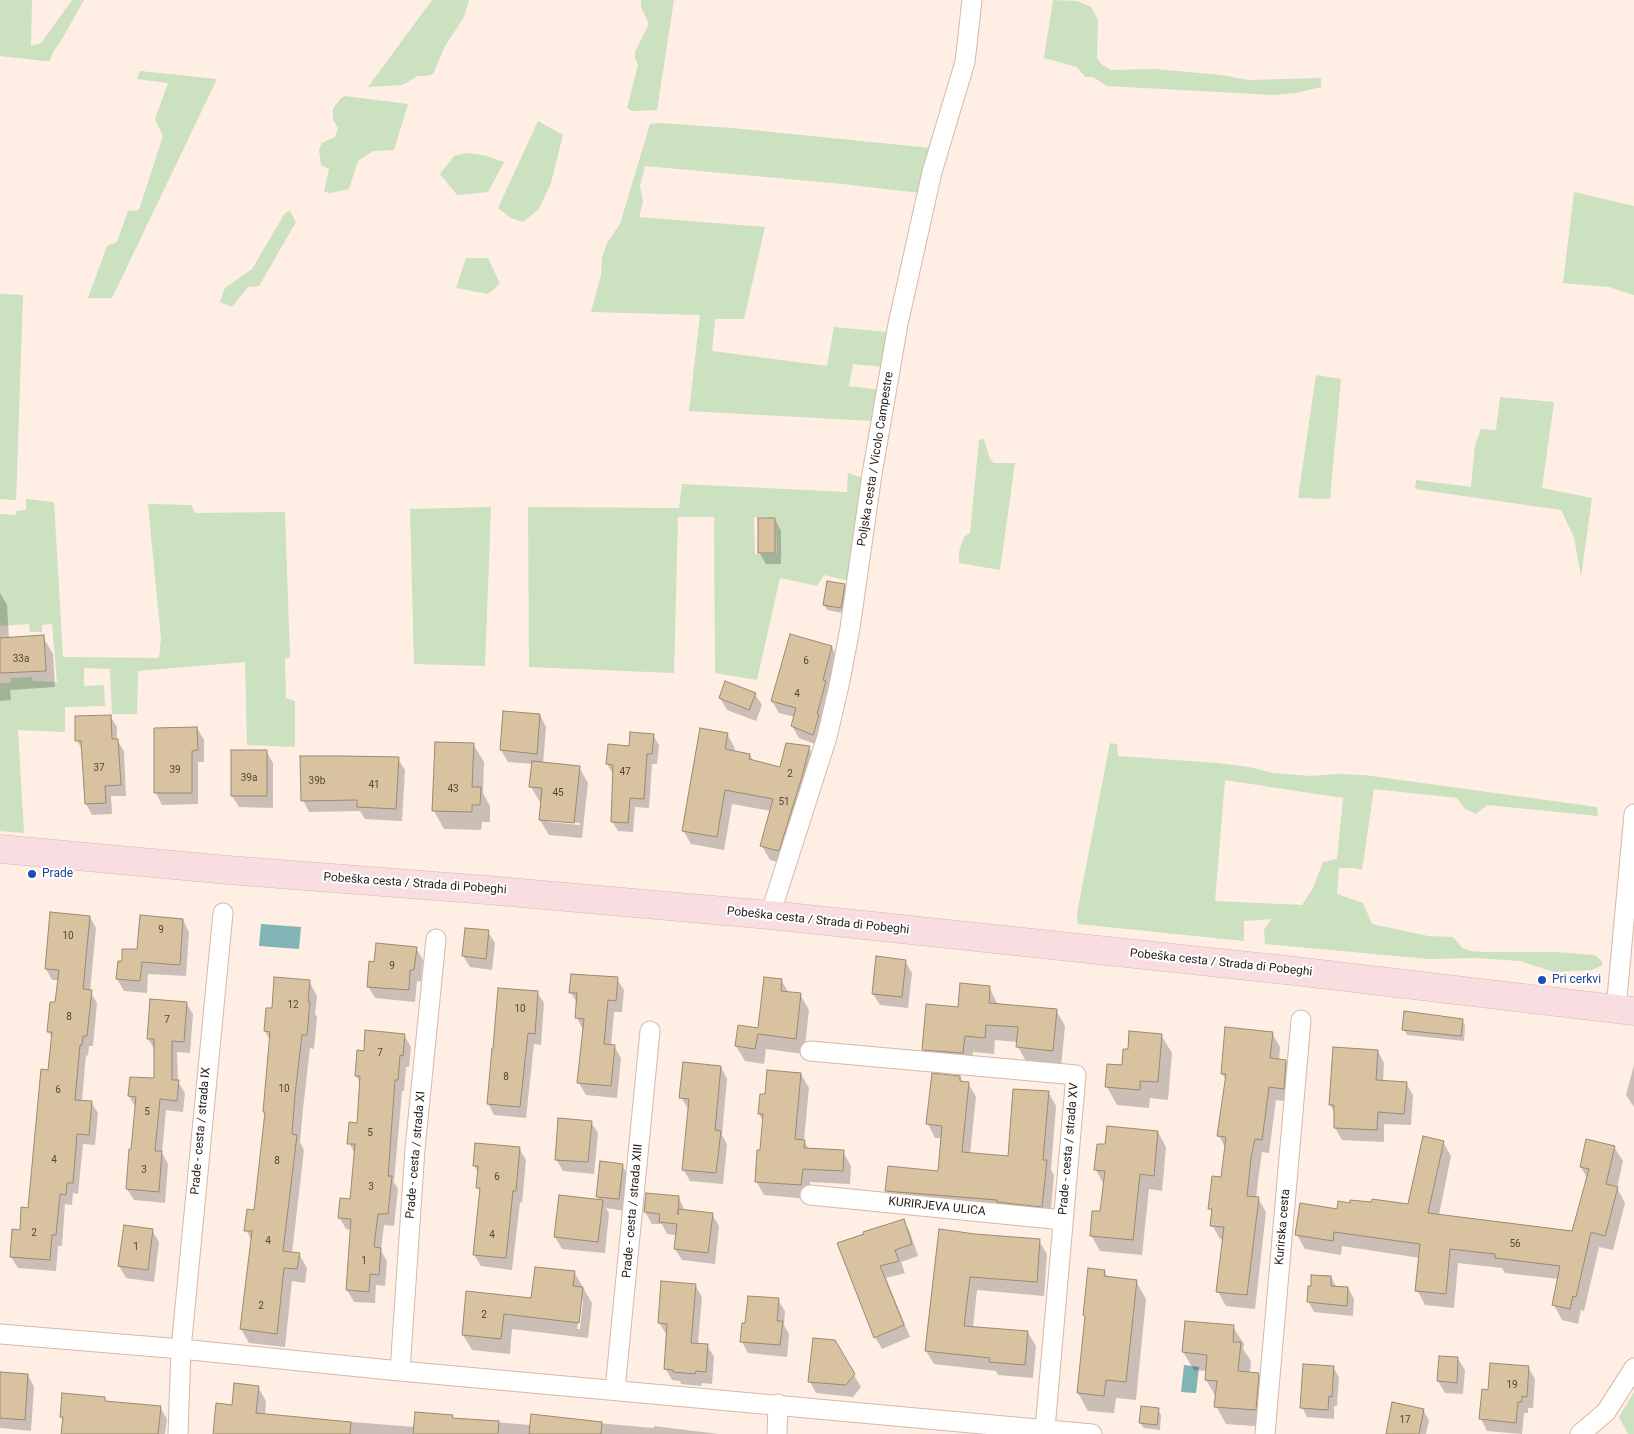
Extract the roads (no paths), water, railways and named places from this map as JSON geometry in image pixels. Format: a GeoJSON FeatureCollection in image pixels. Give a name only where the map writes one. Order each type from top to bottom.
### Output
{"type":"FeatureCollection","features":[{"type":"Feature","properties":{"kind":"street","name":"Poljska cesta / Vicolo Campestre"},"geometry":{"type":"LineString","coordinates":[[770,915],[827,737],[840,681],[850,628],[872,474],[898,324],[932,172],[965,62],[972,0]]}},
{"type":"Feature","properties":{"kind":"street"},"geometry":{"type":"LineString","coordinates":[[1625,1010],[1634,814]]}},
{"type":"Feature","properties":{"kind":"street","name":"Pobeška cesta / Strada di Pobeghi"},"geometry":{"type":"LineString","coordinates":[[0,849],[770,915],[1285,970],[1625,1010]]}},
{"type":"Feature","properties":{"kind":"street","name":"Prade - cesta / strada IX"},"geometry":{"type":"LineString","coordinates":[[178,1434],[181,1349],[222,913]]}},
{"type":"Feature","properties":{"kind":"street","name":"Prade - cesta / strada XI"},"geometry":{"type":"LineString","coordinates":[[400,1371],[415,1149],[436,939]]}},
{"type":"Feature","properties":{"kind":"street","name":"Kurirska cesta"},"geometry":{"type":"LineString","coordinates":[[1265,1434],[1301,1020]]}},
{"type":"Feature","properties":{"kind":"street","name":"Prade - cesta / strada XIII"},"geometry":{"type":"LineString","coordinates":[[615,1390],[650,1031]]}},
{"type":"Feature","properties":{"kind":"street","name":"Prade - cesta / strada XV"},"geometry":{"type":"LineString","coordinates":[[810,1051],[1076,1075],[1045,1429]]}},
{"type":"Feature","properties":{"kind":"street","name":"KURIRJEVA ULICA"},"geometry":{"type":"LineString","coordinates":[[810,1195],[1063,1220]]}},
{"type":"Feature","properties":{"kind":"street"},"geometry":{"type":"LineString","coordinates":[[0,1334],[181,1349],[400,1371],[1092,1434]]}},
{"type":"Feature","properties":{"kind":"street"},"geometry":{"type":"LineString","coordinates":[[1580,1434],[1606,1412],[1634,1368]]}},
{"type":"Feature","properties":{"kind":"street"},"geometry":{"type":"LineString","coordinates":[[777,1434],[778,1404]]}},
{"type":"Feature","properties":{"kind":"water"},"geometry":{"type":"Polygon","coordinates":[[[261,924],[301,927],[299,949],[259,946],[261,924]]]}},
{"type":"Feature","properties":{"kind":"water"},"geometry":{"type":"Polygon","coordinates":[[[1184,1365],[1199,1367],[1196,1393],[1181,1392],[1184,1365]]]}},
{"type":"Feature","properties":{"kind":"place","name":"Prade"},"geometry":{"type":"Point","coordinates":[32,874]}},
{"type":"Feature","properties":{"kind":"place","name":"Pri cerkvi"},"geometry":{"type":"Point","coordinates":[1542,980]}}]}
